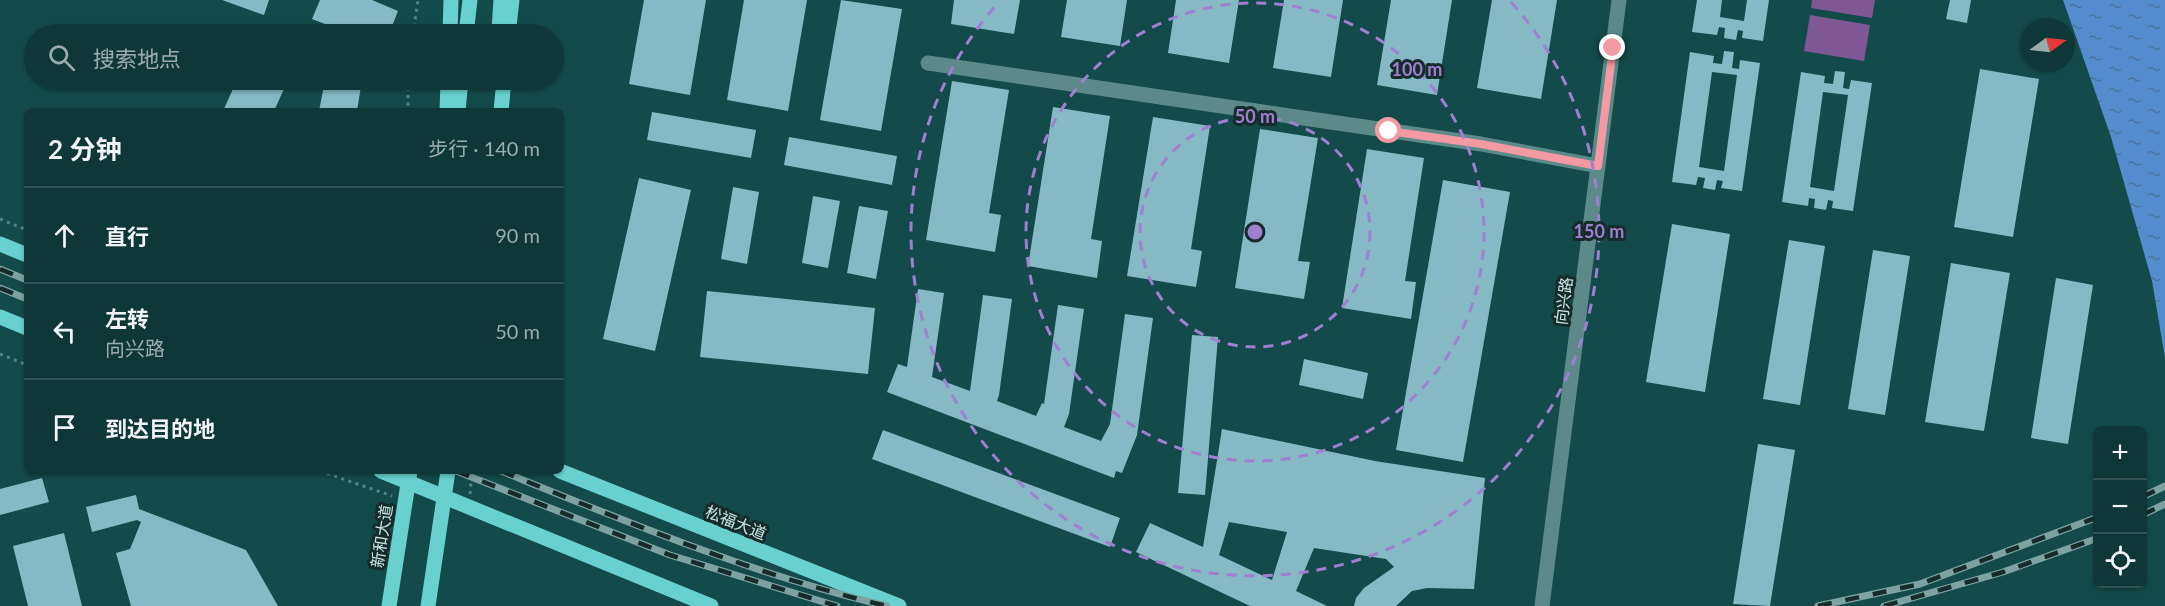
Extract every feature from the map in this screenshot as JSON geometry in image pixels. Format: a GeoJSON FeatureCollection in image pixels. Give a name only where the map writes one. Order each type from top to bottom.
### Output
{"type":"FeatureCollection","features":[{"type":"Feature","properties":{"kind":"main road"},"geometry":{"type":"LineString","coordinates":[[450,24],[451,0]]}},
{"type":"Feature","properties":{"kind":"main road"},"geometry":{"type":"LineString","coordinates":[[467,24],[470,0]]}},
{"type":"Feature","properties":{"kind":"main road"},"geometry":{"type":"LineString","coordinates":[[500,24],[501,0]]}},
{"type":"Feature","properties":{"kind":"main road"},"geometry":{"type":"LineString","coordinates":[[509,24],[512,0]]}},
{"type":"Feature","properties":{"kind":"main road"},"geometry":{"type":"LineString","coordinates":[[447,108],[448,90]]}},
{"type":"Feature","properties":{"kind":"main road"},"geometry":{"type":"LineString","coordinates":[[458,108],[460,90]]}},
{"type":"Feature","properties":{"kind":"main road"},"geometry":{"type":"LineString","coordinates":[[494,108],[495,90]]}},
{"type":"Feature","properties":{"kind":"main road"},"geometry":{"type":"LineString","coordinates":[[501,108],[503,90]]}},
{"type":"Feature","properties":{"kind":"main road"},"geometry":{"type":"LineString","coordinates":[[0,244],[24,254]]}},
{"type":"Feature","properties":{"kind":"main road"},"geometry":{"type":"LineString","coordinates":[[0,317],[24,327]]}},
{"type":"Feature","properties":{"kind":"main road","name":"松福大道"},"geometry":{"type":"LineString","coordinates":[[564,473],[899,606]]}},
{"type":"Feature","properties":{"kind":"main road"},"geometry":{"type":"LineString","coordinates":[[428,606],[448,474]]}},
{"type":"Feature","properties":{"kind":"main road"},"geometry":{"type":"LineString","coordinates":[[409,476],[444,497],[711,606]]}},
{"type":"Feature","properties":{"kind":"main road","name":"新和大道"},"geometry":{"type":"LineString","coordinates":[[389,606],[409,476]]}},
{"type":"Feature","properties":{"kind":"street","name":"向兴路"},"geometry":{"type":"LineString","coordinates":[[1542,606],[1619,0]]}},
{"type":"Feature","properties":{"kind":"street"},"geometry":{"type":"LineString","coordinates":[[928,63],[1481,144],[1598,166]]}},
{"type":"Feature","properties":{"kind":"path"},"geometry":{"type":"LineString","coordinates":[[414,24],[418,0]]}},
{"type":"Feature","properties":{"kind":"path"},"geometry":{"type":"LineString","coordinates":[[408,90],[408,108]]}},
{"type":"Feature","properties":{"kind":"path"},"geometry":{"type":"LineString","coordinates":[[0,219],[24,229]]}},
{"type":"Feature","properties":{"kind":"path"},"geometry":{"type":"LineString","coordinates":[[0,354],[24,364]]}},
{"type":"Feature","properties":{"kind":"shaded area"},"geometry":{"type":"Polygon","coordinates":[[[1812,0],[1875,0],[1872,18],[1811,8],[1812,0]]]}},
{"type":"Feature","properties":{"kind":"shaded area"},"geometry":{"type":"Polygon","coordinates":[[[1810,15],[1870,25],[1864,61],[1804,51],[1810,15]]]}},
{"type":"Feature","properties":{"kind":"water"},"geometry":{"type":"Polygon","coordinates":[[[2063,0],[2165,0],[2165,358],[2152,281],[2111,137],[2075,34],[2075,18],[2069,18],[2063,0]]]}},
{"type":"Feature","properties":{"kind":"building"},"geometry":{"type":"Polygon","coordinates":[[[222,0],[269,0],[264,15],[222,0]]]}},
{"type":"Feature","properties":{"kind":"building"},"geometry":{"type":"Polygon","coordinates":[[[320,0],[372,0],[398,11],[393,24],[325,24],[312,19],[320,0]]]}},
{"type":"Feature","properties":{"kind":"building"},"geometry":{"type":"Polygon","coordinates":[[[644,0],[706,0],[690,95],[629,84],[644,0]]]}},
{"type":"Feature","properties":{"kind":"building"},"geometry":{"type":"Polygon","coordinates":[[[744,0],[807,0],[788,111],[727,100],[744,0]]]}},
{"type":"Feature","properties":{"kind":"building"},"geometry":{"type":"Polygon","coordinates":[[[841,0],[902,9],[881,131],[820,120],[841,0]]]}},
{"type":"Feature","properties":{"kind":"building"},"geometry":{"type":"Polygon","coordinates":[[[954,0],[1020,0],[1014,34],[951,24],[954,0]]]}},
{"type":"Feature","properties":{"kind":"building"},"geometry":{"type":"Polygon","coordinates":[[[1067,0],[1127,0],[1120,46],[1061,37],[1067,0]]]}},
{"type":"Feature","properties":{"kind":"building"},"geometry":{"type":"Polygon","coordinates":[[[1176,0],[1239,0],[1229,63],[1168,53],[1176,0]]]}},
{"type":"Feature","properties":{"kind":"building"},"geometry":{"type":"Polygon","coordinates":[[[1284,0],[1343,0],[1331,77],[1273,68],[1284,0]]]}},
{"type":"Feature","properties":{"kind":"building"},"geometry":{"type":"Polygon","coordinates":[[[1391,0],[1452,0],[1437,95],[1377,85],[1391,0]]]}},
{"type":"Feature","properties":{"kind":"building"},"geometry":{"type":"Polygon","coordinates":[[[1492,0],[1557,0],[1541,99],[1477,88],[1492,0]]]}},
{"type":"Feature","properties":{"kind":"building"},"geometry":{"type":"Polygon","coordinates":[[[1697,0],[1722,0],[1720,17],[1744,21],[1747,0],[1769,0],[1763,41],[1742,38],[1743,31],[1738,30],[1736,40],[1724,38],[1725,28],[1719,27],[1717,35],[1692,32],[1697,0]]]}},
{"type":"Feature","properties":{"kind":"building"},"geometry":{"type":"Polygon","coordinates":[[[1950,0],[1971,0],[1967,23],[1946,19],[1950,0]]]}},
{"type":"Feature","properties":{"kind":"building"},"geometry":{"type":"Polygon","coordinates":[[[1724,51],[1734,52],[1732,68],[1739,69],[1740,60],[1760,63],[1742,191],[1721,188],[1723,181],[1717,180],[1715,190],[1703,188],[1705,178],[1698,177],[1696,185],[1672,182],[1690,52],[1714,56],[1713,63],[1722,64],[1724,51]],[[1712,72],[1699,167],[1724,171],[1737,75],[1712,72]]]}},
{"type":"Feature","properties":{"kind":"building"},"geometry":{"type":"Polygon","coordinates":[[[1980,69],[2039,79],[2013,237],[1954,227],[1980,69]]]}},
{"type":"Feature","properties":{"kind":"building"},"geometry":{"type":"Polygon","coordinates":[[[1835,71],[1845,72],[1843,88],[1849,89],[1851,80],[1872,83],[1853,211],[1832,208],[1833,201],[1828,200],[1826,210],[1814,208],[1815,199],[1809,198],[1808,206],[1782,202],[1801,72],[1825,76],[1824,83],[1833,84],[1835,71]],[[1823,92],[1810,187],[1834,191],[1848,95],[1823,92]]]}},
{"type":"Feature","properties":{"kind":"building"},"geometry":{"type":"Polygon","coordinates":[[[952,81],[1009,90],[989,213],[1001,215],[995,252],[926,240],[952,81]]]}},
{"type":"Feature","properties":{"kind":"building"},"geometry":{"type":"Polygon","coordinates":[[[232,90],[283,90],[275,108],[224,108],[232,90]]]}},
{"type":"Feature","properties":{"kind":"building"},"geometry":{"type":"Polygon","coordinates":[[[323,90],[360,90],[357,108],[320,108],[323,90]]]}},
{"type":"Feature","properties":{"kind":"building"},"geometry":{"type":"Polygon","coordinates":[[[1053,107],[1110,116],[1091,239],[1102,241],[1097,278],[1028,266],[1053,107]]]}},
{"type":"Feature","properties":{"kind":"building"},"geometry":{"type":"Polygon","coordinates":[[[652,112],[756,130],[751,158],[647,140],[652,112]]]}},
{"type":"Feature","properties":{"kind":"building"},"geometry":{"type":"Polygon","coordinates":[[[1153,117],[1210,126],[1191,249],[1202,251],[1196,287],[1127,276],[1153,117]]]}},
{"type":"Feature","properties":{"kind":"building"},"geometry":{"type":"Polygon","coordinates":[[[1260,129],[1318,138],[1298,261],[1310,262],[1304,299],[1235,288],[1260,129]]]}},
{"type":"Feature","properties":{"kind":"building"},"geometry":{"type":"Polygon","coordinates":[[[789,137],[897,156],[892,185],[784,165],[789,137]]]}},
{"type":"Feature","properties":{"kind":"building"},"geometry":{"type":"Polygon","coordinates":[[[1367,149],[1424,158],[1405,281],[1416,282],[1411,319],[1342,308],[1367,149]]]}},
{"type":"Feature","properties":{"kind":"building"},"geometry":{"type":"Polygon","coordinates":[[[639,178],[691,190],[655,351],[603,339],[639,178]]]}},
{"type":"Feature","properties":{"kind":"building"},"geometry":{"type":"Polygon","coordinates":[[[1443,180],[1510,192],[1463,462],[1396,450],[1443,180]]]}},
{"type":"Feature","properties":{"kind":"building"},"geometry":{"type":"Polygon","coordinates":[[[733,187],[759,192],[747,264],[721,259],[733,187]]]}},
{"type":"Feature","properties":{"kind":"building"},"geometry":{"type":"Polygon","coordinates":[[[813,196],[840,201],[828,268],[802,263],[813,196]]]}},
{"type":"Feature","properties":{"kind":"building"},"geometry":{"type":"Polygon","coordinates":[[[859,206],[888,211],[876,279],[847,273],[859,206]]]}},
{"type":"Feature","properties":{"kind":"building"},"geometry":{"type":"Polygon","coordinates":[[[1672,224],[1730,234],[1705,392],[1646,382],[1672,224]]]}},
{"type":"Feature","properties":{"kind":"building"},"geometry":{"type":"Polygon","coordinates":[[[1789,240],[1825,246],[1800,405],[1763,399],[1789,240]]]}},
{"type":"Feature","properties":{"kind":"building"},"geometry":{"type":"Polygon","coordinates":[[[1873,250],[1910,256],[1885,415],[1848,409],[1873,250]]]}},
{"type":"Feature","properties":{"kind":"building"},"geometry":{"type":"Polygon","coordinates":[[[1951,263],[2010,273],[1984,431],[1925,422],[1951,263]]]}},
{"type":"Feature","properties":{"kind":"building"},"geometry":{"type":"Polygon","coordinates":[[[2056,278],[2093,285],[2068,444],[2031,438],[2056,278]]]}},
{"type":"Feature","properties":{"kind":"building"},"geometry":{"type":"Polygon","coordinates":[[[918,289],[944,293],[932,377],[970,391],[983,295],[1012,299],[997,401],[1036,416],[1042,403],[1044,404],[1058,305],[1084,309],[1069,414],[1064,427],[1101,441],[1110,424],[1125,314],[1153,318],[1137,435],[1122,473],[1116,471],[1114,478],[887,392],[898,364],[907,367],[918,289]]]}},
{"type":"Feature","properties":{"kind":"building"},"geometry":{"type":"Polygon","coordinates":[[[707,291],[875,308],[868,374],[700,357],[707,291]]]}},
{"type":"Feature","properties":{"kind":"building"},"geometry":{"type":"Polygon","coordinates":[[[1192,335],[1218,337],[1205,495],[1178,493],[1192,335]]]}},
{"type":"Feature","properties":{"kind":"building"},"geometry":{"type":"Polygon","coordinates":[[[1304,359],[1368,373],[1363,399],[1299,385],[1304,359]]]}},
{"type":"Feature","properties":{"kind":"building"},"geometry":{"type":"Polygon","coordinates":[[[1222,429],[1375,461],[1485,478],[1474,589],[1427,588],[1412,591],[1396,606],[1354,606],[1356,598],[1364,588],[1394,567],[1386,559],[1314,548],[1296,591],[1327,606],[1250,606],[1136,552],[1150,523],[1203,547],[1222,429]],[[1229,522],[1219,555],[1272,580],[1287,532],[1229,522]]]}},
{"type":"Feature","properties":{"kind":"building"},"geometry":{"type":"Polygon","coordinates":[[[883,430],[1120,518],[1110,547],[872,459],[883,430]]]}},
{"type":"Feature","properties":{"kind":"building"},"geometry":{"type":"Polygon","coordinates":[[[1758,444],[1795,450],[1770,606],[1733,604],[1758,444]]]}},
{"type":"Feature","properties":{"kind":"building"},"geometry":{"type":"Polygon","coordinates":[[[42,478],[49,502],[0,515],[0,489],[42,478]]]}},
{"type":"Feature","properties":{"kind":"building"},"geometry":{"type":"Polygon","coordinates":[[[136,495],[139,509],[246,550],[278,606],[131,606],[116,553],[130,549],[141,522],[137,520],[92,532],[86,507],[136,495]]]}},
{"type":"Feature","properties":{"kind":"building"},"geometry":{"type":"Polygon","coordinates":[[[64,533],[82,606],[28,606],[13,546],[64,533]]]}},
{"type":"Feature","properties":{"kind":"railway"},"geometry":{"type":"LineString","coordinates":[[0,269],[24,279]]}},
{"type":"Feature","properties":{"kind":"railway"},"geometry":{"type":"LineString","coordinates":[[0,288],[24,298]]}},
{"type":"Feature","properties":{"kind":"railway"},"geometry":{"type":"LineString","coordinates":[[464,474],[670,555],[837,606]]}},
{"type":"Feature","properties":{"kind":"railway"},"geometry":{"type":"LineString","coordinates":[[508,474],[691,546],[788,579],[887,606]]}},
{"type":"Feature","properties":{"kind":"railway"},"geometry":{"type":"LineString","coordinates":[[2147,495],[2165,486]]}},
{"type":"Feature","properties":{"kind":"railway"},"geometry":{"type":"LineString","coordinates":[[2147,513],[2165,504]]}},
{"type":"Feature","properties":{"kind":"railway"},"geometry":{"type":"LineString","coordinates":[[1818,606],[1920,584],[2093,519]]}},
{"type":"Feature","properties":{"kind":"railway"},"geometry":{"type":"LineString","coordinates":[[1884,606],[2003,572],[2093,540]]}},
{"type":"Feature","properties":{"kind":"route"},"geometry":{"type":"LineString","coordinates":[[1389,131],[1481,144],[1598,166],[1613,48]]}}]}
